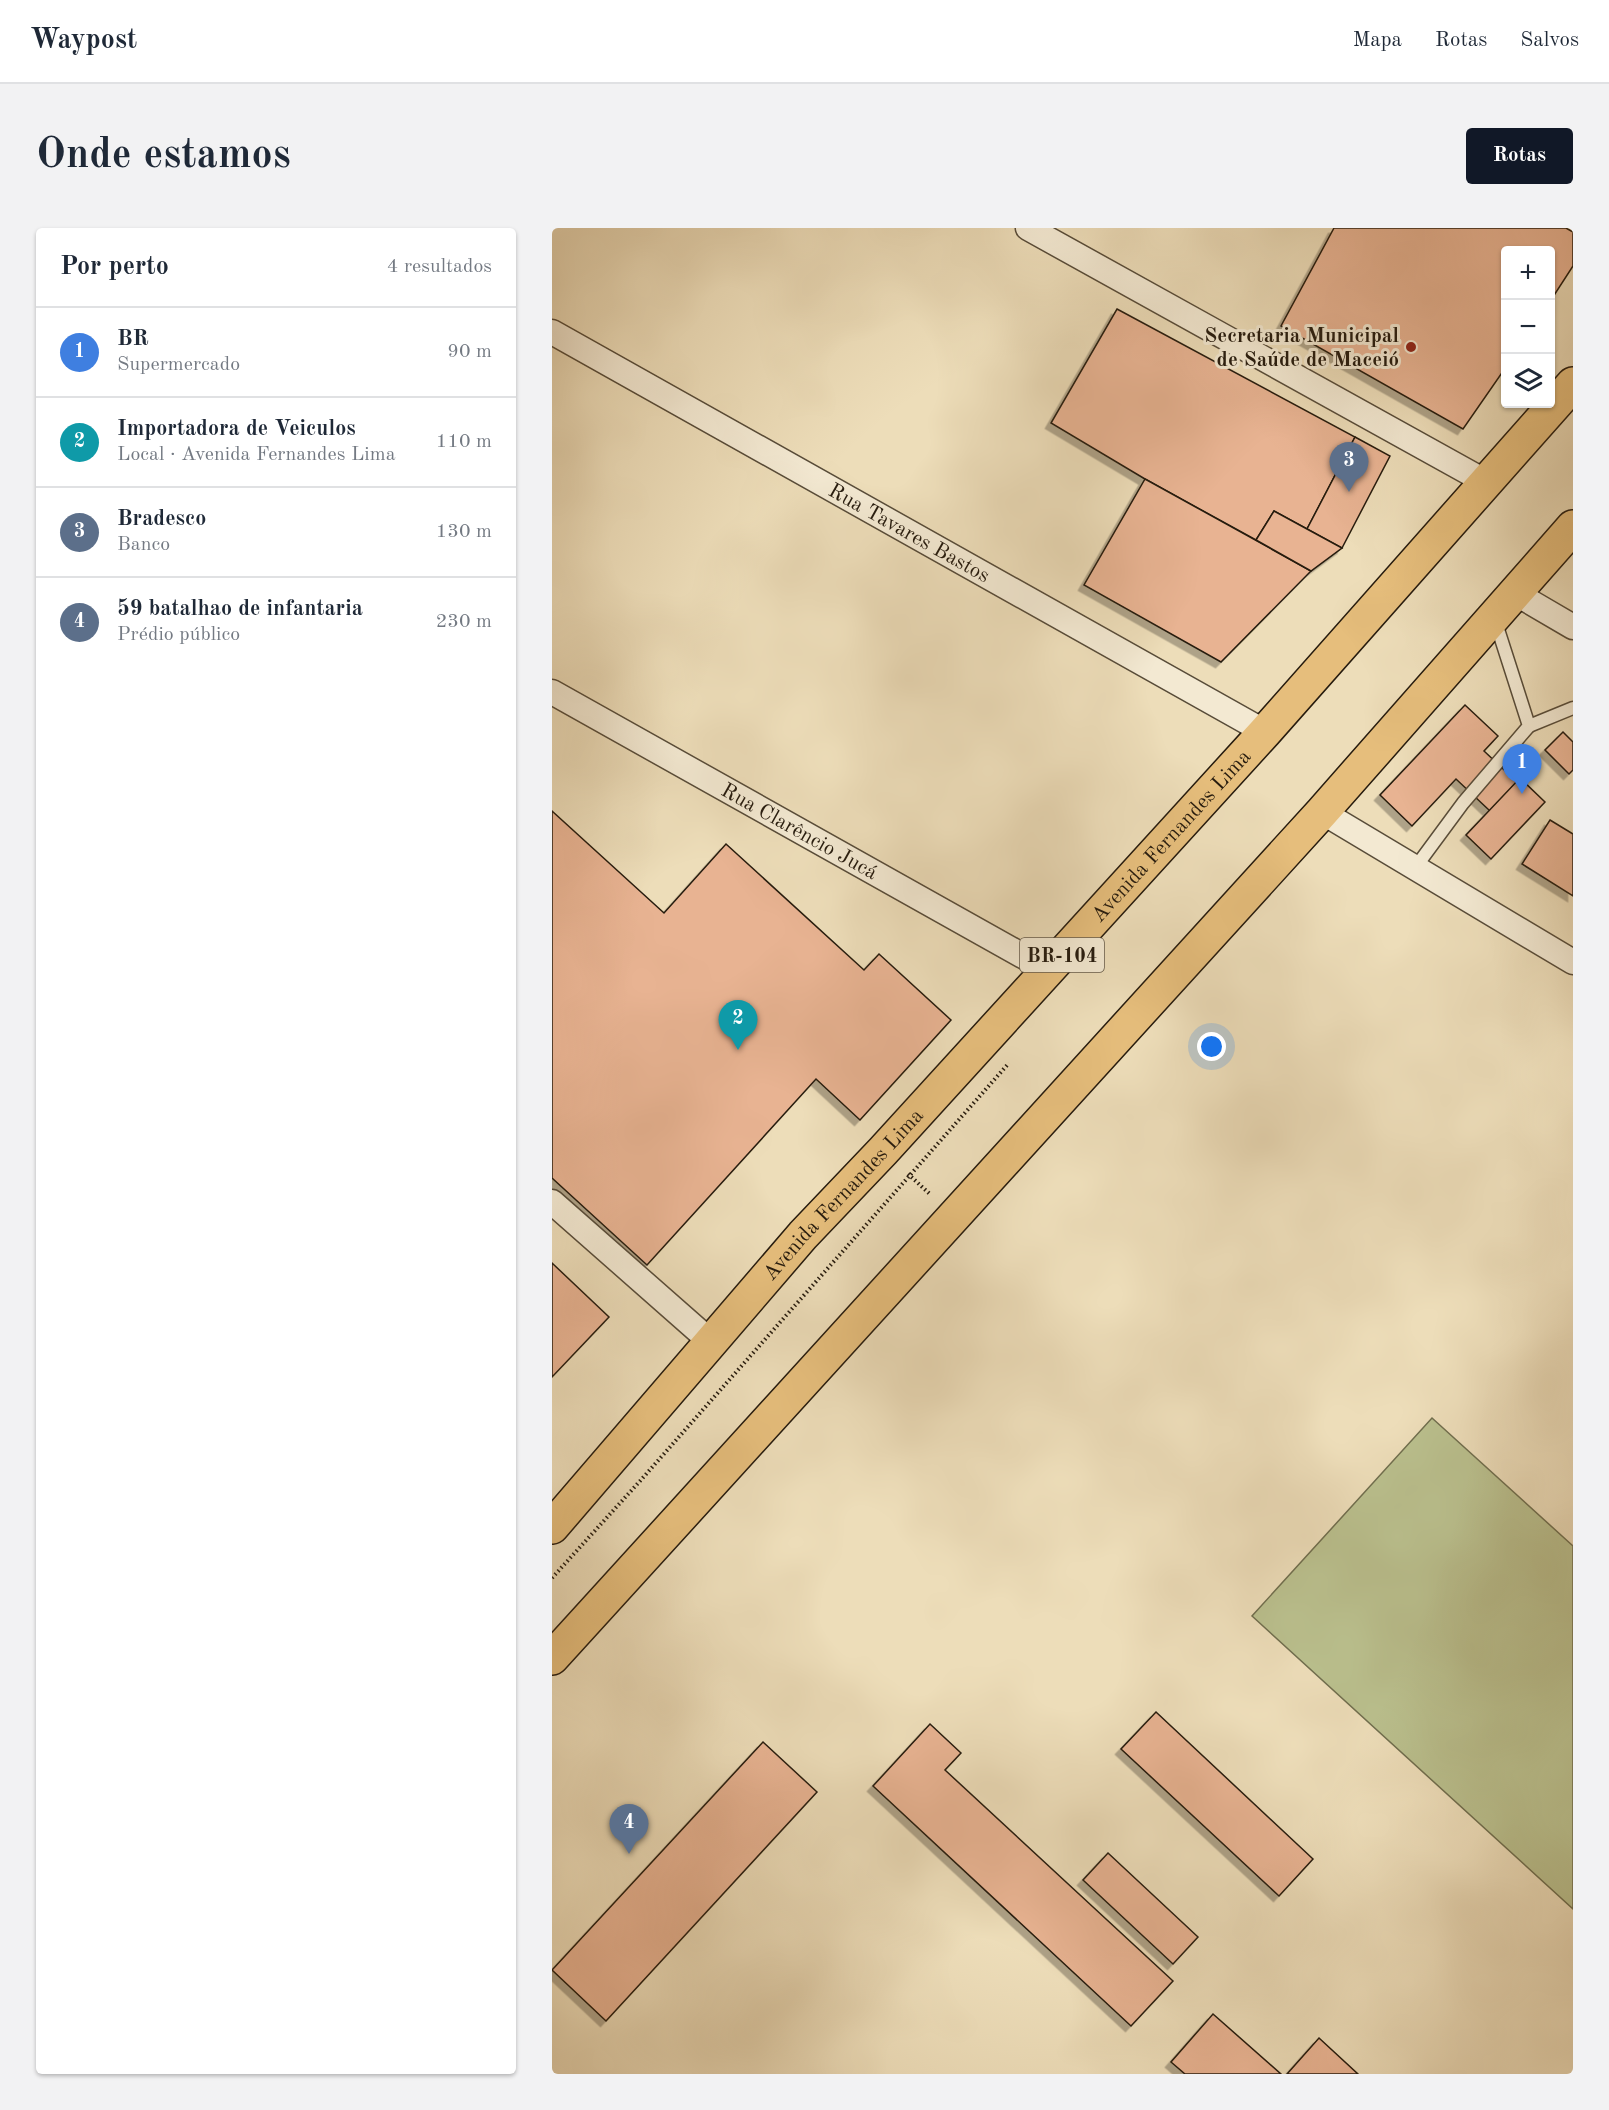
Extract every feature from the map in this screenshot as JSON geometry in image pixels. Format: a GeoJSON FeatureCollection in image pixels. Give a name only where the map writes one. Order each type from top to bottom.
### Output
{"type":"FeatureCollection","features":[{"type":"Feature","properties":{"kind":"highway","name":"Avenida Fernandes Lima"},"geometry":{"type":"LineString","coordinates":[[552,1527],[803,1235],[883,1151],[1265,732],[1573,384]]}},
{"type":"Feature","properties":{"kind":"highway"},"geometry":{"type":"LineString","coordinates":[[552,1658],[1322,812],[1573,527]]}},
{"type":"Feature","properties":{"kind":"street"},"geometry":{"type":"LineString","coordinates":[[1028,228],[1486,482]]}},
{"type":"Feature","properties":{"kind":"street","name":"Rua Tavares Bastos"},"geometry":{"type":"LineString","coordinates":[[552,332],[1265,732]]}},
{"type":"Feature","properties":{"kind":"street"},"geometry":{"type":"LineString","coordinates":[[1515,593],[1573,627]]}},
{"type":"Feature","properties":{"kind":"street","name":"Rua Clarêncio Jucá"},"geometry":{"type":"LineString","coordinates":[[552,692],[1048,970]]}},
{"type":"Feature","properties":{"kind":"street"},"geometry":{"type":"LineString","coordinates":[[1322,812],[1573,962]]}},
{"type":"Feature","properties":{"kind":"street"},"geometry":{"type":"LineString","coordinates":[[552,1202],[711,1342]]}},
{"type":"Feature","properties":{"kind":"lane"},"geometry":{"type":"LineString","coordinates":[[1494,618],[1528,726]]}},
{"type":"Feature","properties":{"kind":"lane"},"geometry":{"type":"LineString","coordinates":[[1415,868],[1463,803],[1528,726],[1573,708]]}},
{"type":"Feature","properties":{"kind":"path"},"geometry":{"type":"LineString","coordinates":[[883,1151],[954,1216]]}},
{"type":"Feature","properties":{"kind":"green space"},"geometry":{"type":"Polygon","coordinates":[[[1432,1418],[1573,1546],[1573,1909],[1252,1616],[1432,1418]]]}},
{"type":"Feature","properties":{"kind":"building","name":"Secretaria Municipal de Saúde de Maceió"},"geometry":{"type":"Polygon","coordinates":[[[1334,228],[1566,228],[1573,232],[1573,266],[1555,294],[1555,246],[1501,246],[1501,374],[1463,429],[1281,326],[1334,228]]]}},
{"type":"Feature","properties":{"kind":"building"},"geometry":{"type":"Polygon","coordinates":[[[1117,309],[1355,437],[1307,529],[1274,511],[1256,540],[1145,479],[1051,423],[1117,309]]]}},
{"type":"Feature","properties":{"kind":"building"},"geometry":{"type":"Polygon","coordinates":[[[1355,437],[1390,456],[1342,548],[1307,529],[1355,437]]]}},
{"type":"Feature","properties":{"kind":"building"},"geometry":{"type":"Polygon","coordinates":[[[1145,479],[1311,571],[1221,662],[1084,585],[1145,479]]]}},
{"type":"Feature","properties":{"kind":"building"},"geometry":{"type":"Polygon","coordinates":[[[1274,511],[1342,548],[1311,571],[1256,540],[1274,511]]]}},
{"type":"Feature","properties":{"kind":"building"},"geometry":{"type":"Polygon","coordinates":[[[1465,705],[1498,736],[1484,751],[1517,782],[1490,811],[1456,779],[1412,826],[1380,795],[1465,705]]]}},
{"type":"Feature","properties":{"kind":"building"},"geometry":{"type":"Polygon","coordinates":[[[1563,732],[1573,742],[1573,770],[1569,774],[1545,750],[1563,732]]]}},
{"type":"Feature","properties":{"kind":"building"},"geometry":{"type":"Polygon","coordinates":[[[1520,778],[1545,802],[1491,859],[1466,835],[1520,778]]]}},
{"type":"Feature","properties":{"kind":"building"},"geometry":{"type":"Polygon","coordinates":[[[552,811],[664,913],[726,844],[864,970],[879,954],[951,1020],[860,1120],[816,1079],[647,1265],[552,1178],[552,811]]]}},
{"type":"Feature","properties":{"kind":"building"},"geometry":{"type":"Polygon","coordinates":[[[1550,820],[1573,834],[1573,896],[1522,864],[1550,820]]]}},
{"type":"Feature","properties":{"kind":"building"},"geometry":{"type":"Polygon","coordinates":[[[552,1263],[609,1317],[552,1377],[552,1263]]]}},
{"type":"Feature","properties":{"kind":"building"},"geometry":{"type":"Polygon","coordinates":[[[1156,1712],[1313,1859],[1279,1896],[1121,1749],[1156,1712]]]}},
{"type":"Feature","properties":{"kind":"building"},"geometry":{"type":"Polygon","coordinates":[[[930,1724],[961,1753],[945,1770],[1173,1981],[1131,2026],[873,1786],[930,1724]]]}},
{"type":"Feature","properties":{"kind":"building"},"geometry":{"type":"Polygon","coordinates":[[[763,1742],[817,1792],[606,2021],[552,1970],[763,1742]]]}},
{"type":"Feature","properties":{"kind":"building"},"geometry":{"type":"Polygon","coordinates":[[[1108,1853],[1198,1937],[1173,1964],[1083,1880],[1108,1853]]]}},
{"type":"Feature","properties":{"kind":"building"},"geometry":{"type":"Polygon","coordinates":[[[1213,2014],[1281,2074],[1185,2074],[1171,2062],[1213,2014]]]}},
{"type":"Feature","properties":{"kind":"building"},"geometry":{"type":"Polygon","coordinates":[[[1319,2038],[1358,2074],[1287,2074],[1319,2038]]]}},
{"type":"Feature","properties":{"kind":"place","name":"Secretaria Municipal de Saúde de Maceió"},"geometry":{"type":"Point","coordinates":[1411,347]}},
{"type":"Feature","properties":{"kind":"place","name":"Bradesco"},"geometry":{"type":"Point","coordinates":[1349,492]}},
{"type":"Feature","properties":{"kind":"place","name":"BR"},"geometry":{"type":"Point","coordinates":[1522,794]}},
{"type":"Feature","properties":{"kind":"place","name":"Importadora de Veiculos"},"geometry":{"type":"Point","coordinates":[738,1050]}},
{"type":"Feature","properties":{"kind":"place","name":"59 batalhao de infantaria"},"geometry":{"type":"Point","coordinates":[629,1854]}}]}
